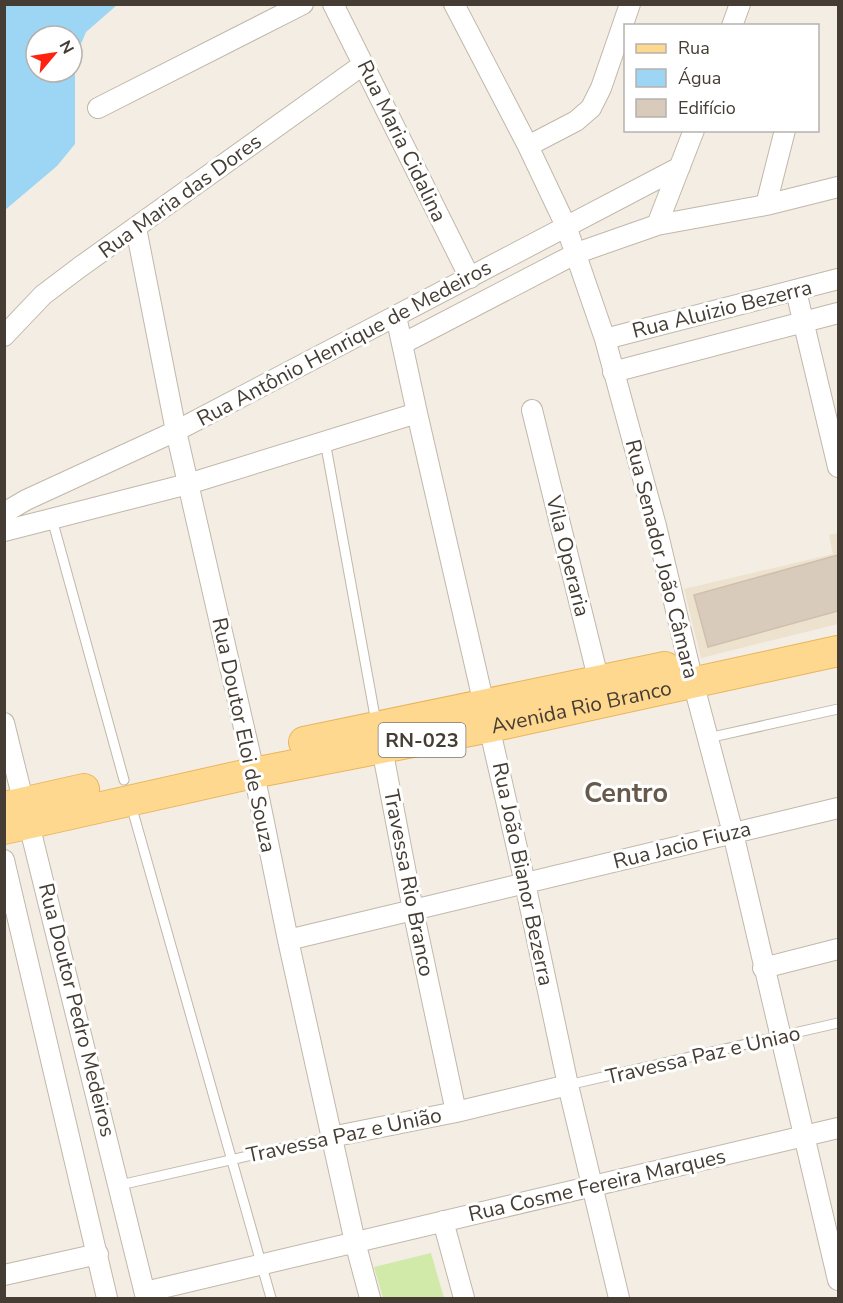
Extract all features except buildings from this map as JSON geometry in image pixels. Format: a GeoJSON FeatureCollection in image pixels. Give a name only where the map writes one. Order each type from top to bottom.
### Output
{"type":"FeatureCollection","features":[{"type":"Feature","properties":{"kind":"main road","name":"Avenida Rio Branco"},"geometry":{"type":"LineString","coordinates":[[16,816],[251,763],[488,716],[691,672],[838,631]]}},
{"type":"Feature","properties":{"kind":"main road","name":"Avenida Rio Branco"},"geometry":{"type":"LineString","coordinates":[[691,672],[838,651]]}},
{"type":"Feature","properties":{"kind":"street"},"geometry":{"type":"LineString","coordinates":[[99,108],[303,4]]}},
{"type":"Feature","properties":{"kind":"street","name":"Rua Maria Cidalina"},"geometry":{"type":"LineString","coordinates":[[333,4],[470,278]]}},
{"type":"Feature","properties":{"kind":"street","name":"Rua Senador João Câmara"},"geometry":{"type":"LineString","coordinates":[[454,4],[528,146],[566,226],[605,339],[656,526],[733,833],[838,1280]]}},
{"type":"Feature","properties":{"kind":"street"},"geometry":{"type":"LineString","coordinates":[[528,146],[576,121],[591,108],[601,88],[630,4]]}},
{"type":"Feature","properties":{"kind":"street"},"geometry":{"type":"LineString","coordinates":[[733,24],[740,4]]}},
{"type":"Feature","properties":{"kind":"street","name":"Rua Maria das Dores"},"geometry":{"type":"LineString","coordinates":[[4,336],[43,295],[364,64]]}},
{"type":"Feature","properties":{"kind":"street"},"geometry":{"type":"LineString","coordinates":[[657,225],[693,132]]}},
{"type":"Feature","properties":{"kind":"street"},"geometry":{"type":"LineString","coordinates":[[766,205],[784,132]]}},
{"type":"Feature","properties":{"kind":"street","name":"Rua Antônio Henrique de Medeiros"},"geometry":{"type":"LineString","coordinates":[[4,513],[45,491],[176,431],[680,167]]}},
{"type":"Feature","properties":{"kind":"street","name":"Rua Antônio Henrique de Medeiros"},"geometry":{"type":"LineString","coordinates":[[402,344],[577,253],[657,225],[766,205],[838,187]]}},
{"type":"Feature","properties":{"kind":"street","name":"Rua Doutor Eloi de Souza"},"geometry":{"type":"LineString","coordinates":[[136,228],[176,431],[251,763],[331,1137],[370,1299]]}},
{"type":"Feature","properties":{"kind":"street","name":"Rua Aluizio Bezerra"},"geometry":{"type":"LineString","coordinates":[[605,339],[838,279]]}},
{"type":"Feature","properties":{"kind":"street"},"geometry":{"type":"LineString","coordinates":[[796,291],[838,467]]}},
{"type":"Feature","properties":{"kind":"street","name":"Rua Aluizio Bezerra"},"geometry":{"type":"LineString","coordinates":[[613,372],[838,313]]}},
{"type":"Feature","properties":{"kind":"street","name":"Rua João Bianor Bezerra"},"geometry":{"type":"LineString","coordinates":[[396,316],[488,716],[568,1085],[594,1186],[619,1299]]}},
{"type":"Feature","properties":{"kind":"street","name":"Vila Operaria"},"geometry":{"type":"LineString","coordinates":[[532,410],[601,691]]}},
{"type":"Feature","properties":{"kind":"street"},"geometry":{"type":"LineString","coordinates":[[4,531],[188,484],[417,413]]}},
{"type":"Feature","properties":{"kind":"street","name":"Rua Doutor Pedro Medeiros"},"geometry":{"type":"LineString","coordinates":[[4,723],[16,816],[120,1185],[146,1295]]}},
{"type":"Feature","properties":{"kind":"street","name":"Travessa Rio Branco"},"geometry":{"type":"LineString","coordinates":[[380,738],[412,910],[456,1112]]}},
{"type":"Feature","properties":{"kind":"street","name":"Rua Jacio Fiuza"},"geometry":{"type":"LineString","coordinates":[[288,940],[838,808]]}},
{"type":"Feature","properties":{"kind":"street","name":"Rua Doutor Pedro Medeiros"},"geometry":{"type":"LineString","coordinates":[[4,860],[108,1299]]}},
{"type":"Feature","properties":{"kind":"street"},"geometry":{"type":"LineString","coordinates":[[763,968],[838,949]]}},
{"type":"Feature","properties":{"kind":"street","name":"Travessa Paz e União"},"geometry":{"type":"LineString","coordinates":[[331,1137],[456,1112],[568,1085]]}},
{"type":"Feature","properties":{"kind":"street","name":"Rua Cosme Fereira Marques"},"geometry":{"type":"LineString","coordinates":[[146,1295],[262,1264],[838,1128]]}},
{"type":"Feature","properties":{"kind":"street"},"geometry":{"type":"LineString","coordinates":[[443,1221],[464,1299]]}},
{"type":"Feature","properties":{"kind":"street"},"geometry":{"type":"LineString","coordinates":[[4,1275],[98,1254]]}},
{"type":"Feature","properties":{"kind":"lane","name":"Travessa Rio Branco"},"geometry":{"type":"LineString","coordinates":[[325,441],[380,738]]}},
{"type":"Feature","properties":{"kind":"lane"},"geometry":{"type":"LineString","coordinates":[[52,519],[271,1299]]}},
{"type":"Feature","properties":{"kind":"lane"},"geometry":{"type":"LineString","coordinates":[[708,738],[838,709]]}},
{"type":"Feature","properties":{"kind":"lane","name":"Travessa Paz e Uniao"},"geometry":{"type":"LineString","coordinates":[[568,1085],[781,1038],[838,1023]]}},
{"type":"Feature","properties":{"kind":"lane","name":"Travessa Paz e União"},"geometry":{"type":"LineString","coordinates":[[120,1185],[331,1137]]}},
{"type":"Feature","properties":{"kind":"shaded area"},"geometry":{"type":"Polygon","coordinates":[[[838,533],[838,624],[701,658],[684,589],[833,554],[829,535],[838,533]]]}},
{"type":"Feature","properties":{"kind":"green space"},"geometry":{"type":"Polygon","coordinates":[[[431,1253],[444,1298],[383,1298],[374,1267],[431,1253]]]}},
{"type":"Feature","properties":{"kind":"water"},"geometry":{"type":"Polygon","coordinates":[[[5,4],[117,5],[86,32],[84,37],[84,24],[24,24],[24,84],[75,84],[75,144],[57,166],[5,210],[5,4]]]}},
{"type":"Feature","properties":{"kind":"district","name":"Centro"},"geometry":{"type":"Point","coordinates":[626,793]}}]}
